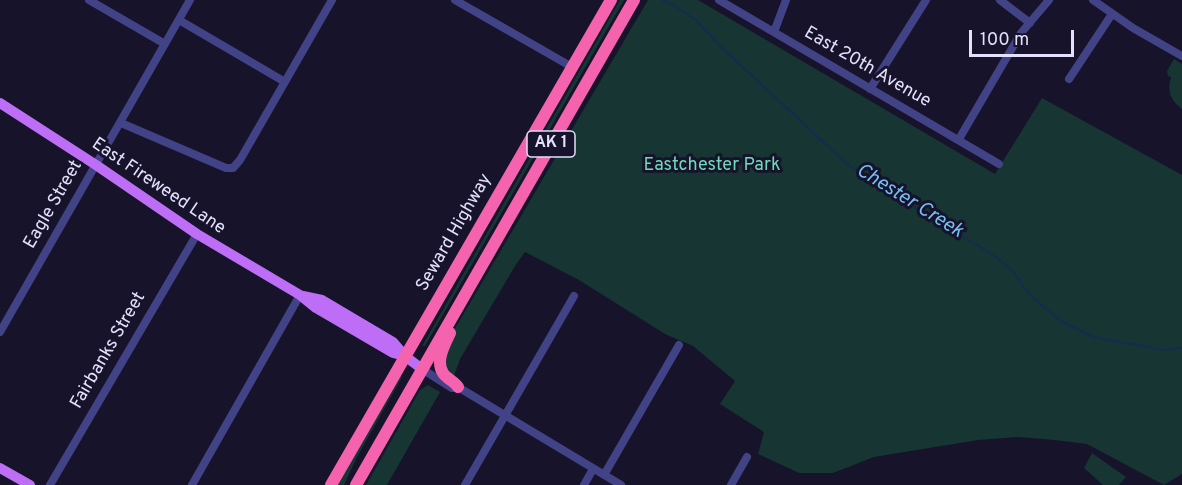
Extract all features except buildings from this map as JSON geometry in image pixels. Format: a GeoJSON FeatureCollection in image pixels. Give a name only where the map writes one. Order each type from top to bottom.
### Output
{"type":"FeatureCollection","features":[{"type":"Feature","properties":{"kind":"highway","name":"Seward Highway"},"geometry":{"type":"LineString","coordinates":[[331,485],[611,0]]}},
{"type":"Feature","properties":{"kind":"highway","name":"AK 1"},"geometry":{"type":"LineString","coordinates":[[356,485],[634,0]]}},
{"type":"Feature","properties":{"kind":"highway"},"geometry":{"type":"LineString","coordinates":[[458,387],[443,374],[440,358],[468,288]]}},
{"type":"Feature","properties":{"kind":"main road","name":"East Fireweed Lane"},"geometry":{"type":"LineString","coordinates":[[0,103],[197,234],[300,295],[316,309],[393,353],[405,356],[422,369]]}},
{"type":"Feature","properties":{"kind":"main road"},"geometry":{"type":"LineString","coordinates":[[0,468],[30,485]]}},
{"type":"Feature","properties":{"kind":"street"},"geometry":{"type":"LineString","coordinates":[[88,0],[165,44]]}},
{"type":"Feature","properties":{"kind":"street","name":"Eagle Street"},"geometry":{"type":"LineString","coordinates":[[0,332],[190,0]]}},
{"type":"Feature","properties":{"kind":"street"},"geometry":{"type":"LineString","coordinates":[[121,123],[226,168],[233,168],[240,160],[332,0]]}},
{"type":"Feature","properties":{"kind":"street","name":"East 20th Avenue"},"geometry":{"type":"LineString","coordinates":[[719,0],[999,164]]}},
{"type":"Feature","properties":{"kind":"street"},"geometry":{"type":"LineString","coordinates":[[774,32],[786,0]]}},
{"type":"Feature","properties":{"kind":"street"},"geometry":{"type":"LineString","coordinates":[[870,89],[926,0]]}},
{"type":"Feature","properties":{"kind":"street"},"geometry":{"type":"LineString","coordinates":[[1000,0],[1030,23]]}},
{"type":"Feature","properties":{"kind":"street"},"geometry":{"type":"LineString","coordinates":[[959,139],[1021,33],[1049,0]]}},
{"type":"Feature","properties":{"kind":"street"},"geometry":{"type":"LineString","coordinates":[[1093,0],[1182,56]]}},
{"type":"Feature","properties":{"kind":"street"},"geometry":{"type":"LineString","coordinates":[[461,1],[572,67]]}},
{"type":"Feature","properties":{"kind":"street"},"geometry":{"type":"LineString","coordinates":[[1069,79],[1112,14]]}},
{"type":"Feature","properties":{"kind":"street"},"geometry":{"type":"LineString","coordinates":[[179,20],[285,82]]}},
{"type":"Feature","properties":{"kind":"street","name":"Fairbanks Street"},"geometry":{"type":"LineString","coordinates":[[50,485],[197,234]]}},
{"type":"Feature","properties":{"kind":"street"},"geometry":{"type":"LineString","coordinates":[[192,485],[300,295]]}},
{"type":"Feature","properties":{"kind":"street"},"geometry":{"type":"LineString","coordinates":[[465,485],[574,296]]}},
{"type":"Feature","properties":{"kind":"street"},"geometry":{"type":"LineString","coordinates":[[604,475],[679,345]]}},
{"type":"Feature","properties":{"kind":"street","name":"East Fireweed Lane"},"geometry":{"type":"LineString","coordinates":[[422,369],[452,388],[458,387],[621,485]]}},
{"type":"Feature","properties":{"kind":"street"},"geometry":{"type":"LineString","coordinates":[[731,485],[747,457]]}},
{"type":"Feature","properties":{"kind":"street"},"geometry":{"type":"LineString","coordinates":[[584,485],[593,469]]}},
{"type":"Feature","properties":{"kind":"green space"},"geometry":{"type":"Polygon","coordinates":[[[620,0],[624,0],[425,346],[422,346],[620,0]]]}},
{"type":"Feature","properties":{"kind":"green space","name":"Eastchester Park"},"geometry":{"type":"Polygon","coordinates":[[[648,0],[698,0],[995,174],[1042,98],[1182,175],[1182,474],[1164,485],[1087,444],[1018,437],[978,440],[874,457],[833,473],[799,473],[758,454],[764,432],[720,404],[735,381],[693,346],[665,334],[579,280],[525,252],[460,359],[454,376],[444,366],[450,337],[648,0]]]}},
{"type":"Feature","properties":{"kind":"green space"},"geometry":{"type":"Polygon","coordinates":[[[1174,59],[1182,64],[1182,109],[1172,99],[1169,87],[1171,77],[1168,76],[1167,71],[1174,59]]]}},
{"type":"Feature","properties":{"kind":"green space"},"geometry":{"type":"Polygon","coordinates":[[[400,375],[402,377],[344,485],[337,485],[400,375]]]}},
{"type":"Feature","properties":{"kind":"green space"},"geometry":{"type":"Polygon","coordinates":[[[428,385],[440,392],[387,485],[366,485],[420,390],[428,385]]]}},
{"type":"Feature","properties":{"kind":"green space"},"geometry":{"type":"Polygon","coordinates":[[[1092,453],[1126,477],[1119,485],[1103,485],[1084,468],[1092,453]]]}},
{"type":"Feature","properties":{"kind":"waterway","name":"Chester Creek"},"geometry":{"type":"LineString","coordinates":[[662,0],[697,21],[719,45],[847,164],[992,254],[1014,272],[1028,293],[1059,320],[1093,337],[1165,350],[1182,348]]}}]}
